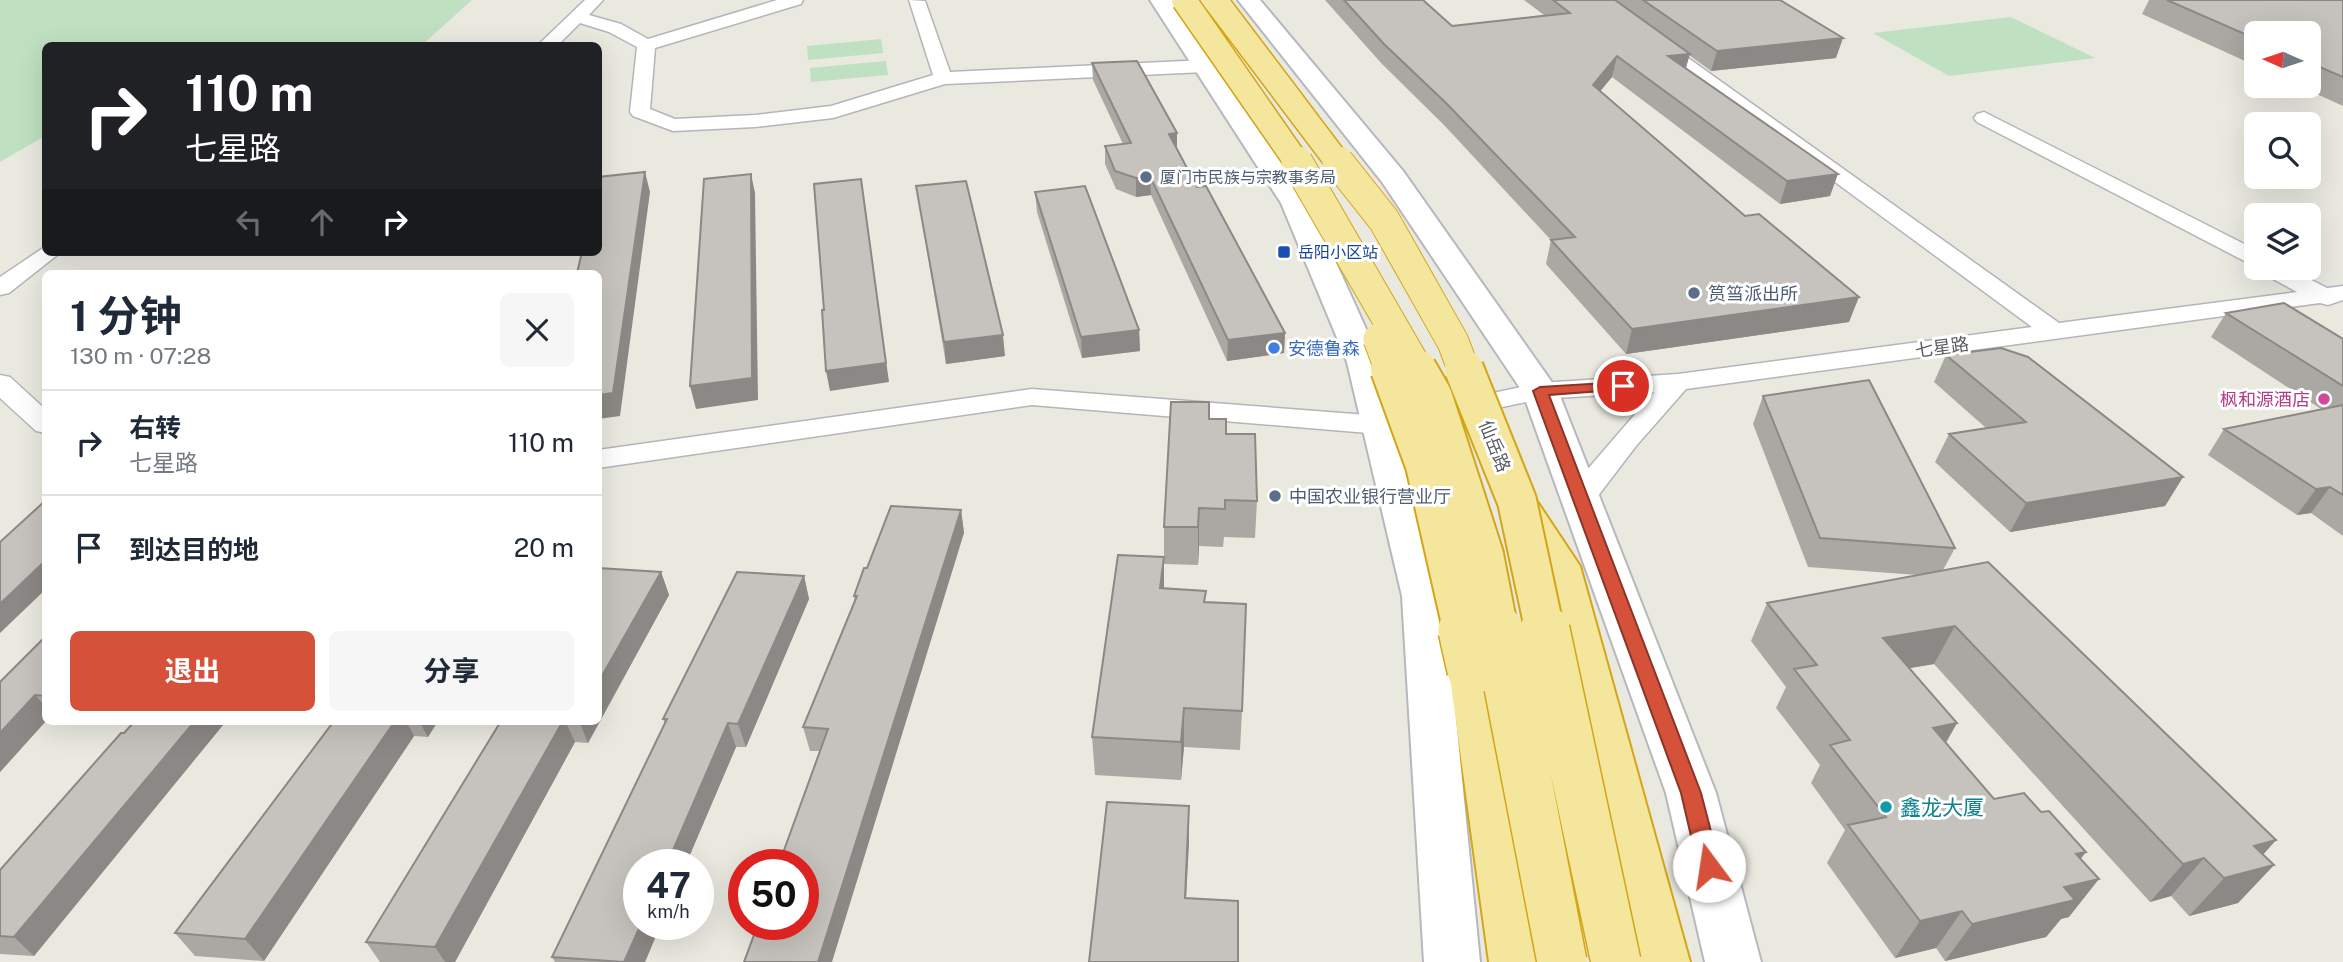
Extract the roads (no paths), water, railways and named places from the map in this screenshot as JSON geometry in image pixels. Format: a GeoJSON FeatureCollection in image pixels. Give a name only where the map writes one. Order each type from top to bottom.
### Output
{"type":"FeatureCollection","features":[{"type":"Feature","properties":{"kind":"highway"},"geometry":{"type":"LineString","coordinates":[[1184,0],[1292,154],[1433,397],[1484,555],[1562,962]]}},
{"type":"Feature","properties":{"kind":"highway","name":"仙岳路"},"geometry":{"type":"LineString","coordinates":[[1215,0],[1304,120],[1384,220],[1453,342],[1517,501],[1616,962]]}},
{"type":"Feature","properties":{"kind":"highway"},"geometry":{"type":"LineString","coordinates":[[1355,264],[1378,337],[1425,465],[1472,670],[1517,962]]}},
{"type":"Feature","properties":{"kind":"highway"},"geometry":{"type":"LineString","coordinates":[[1517,501],[1559,566],[1662,962]]}},
{"type":"Feature","properties":{"kind":"main road"},"geometry":{"type":"LineString","coordinates":[[1161,0],[1295,203],[1364,362],[1423,596],[1452,962]]}},
{"type":"Feature","properties":{"kind":"main road"},"geometry":{"type":"LineString","coordinates":[[1249,0],[1393,177],[1540,391],[1691,793],[1733,962]]}},
{"type":"Feature","properties":{"kind":"street"},"geometry":{"type":"LineString","coordinates":[[550,42],[595,0]]}},
{"type":"Feature","properties":{"kind":"street"},"geometry":{"type":"LineString","coordinates":[[577,17],[615,28],[646,45],[795,0]]}},
{"type":"Feature","properties":{"kind":"street"},"geometry":{"type":"LineString","coordinates":[[907,0],[924,0]]}},
{"type":"Feature","properties":{"kind":"street"},"geometry":{"type":"LineString","coordinates":[[1596,0],[2055,332]]}},
{"type":"Feature","properties":{"kind":"street"},"geometry":{"type":"LineString","coordinates":[[917,1],[943,78]]}},
{"type":"Feature","properties":{"kind":"street"},"geometry":{"type":"LineString","coordinates":[[646,45],[640,112],[673,125],[755,121],[833,112],[943,78],[1205,66]]}},
{"type":"Feature","properties":{"kind":"street"},"geometry":{"type":"LineString","coordinates":[[1984,118],[2244,254]]}},
{"type":"Feature","properties":{"kind":"street"},"geometry":{"type":"LineString","coordinates":[[0,288],[44,256]]}},
{"type":"Feature","properties":{"kind":"street"},"geometry":{"type":"LineString","coordinates":[[2296,280],[2337,299]]}},
{"type":"Feature","properties":{"kind":"street","name":"七星路"},"geometry":{"type":"LineString","coordinates":[[602,458],[1032,397],[1380,425],[1540,391],[1678,383],[2055,332],[2337,299]]}},
{"type":"Feature","properties":{"kind":"street"},"geometry":{"type":"LineString","coordinates":[[0,383],[42,421]]}},
{"type":"Feature","properties":{"kind":"street"},"geometry":{"type":"LineString","coordinates":[[1580,498],[1626,440],[1678,383]]}},
{"type":"Feature","properties":{"kind":"place","name":"厦门市民族与宗教事务局"},"geometry":{"type":"Point","coordinates":[1146,177]}},
{"type":"Feature","properties":{"kind":"place","name":"岳阳小区站"},"geometry":{"type":"Point","coordinates":[1284,252]}},
{"type":"Feature","properties":{"kind":"place","name":"筼筜派出所"},"geometry":{"type":"Point","coordinates":[1694,293]}},
{"type":"Feature","properties":{"kind":"place","name":"安德鲁森"},"geometry":{"type":"Point","coordinates":[1274,348]}},
{"type":"Feature","properties":{"kind":"place","name":"枫和源酒店"},"geometry":{"type":"Point","coordinates":[2324,399]}},
{"type":"Feature","properties":{"kind":"place","name":"中国农业银行营业厅"},"geometry":{"type":"Point","coordinates":[1275,496]}},
{"type":"Feature","properties":{"kind":"place","name":"鑫龙大厦"},"geometry":{"type":"Point","coordinates":[1886,807]}}]}
